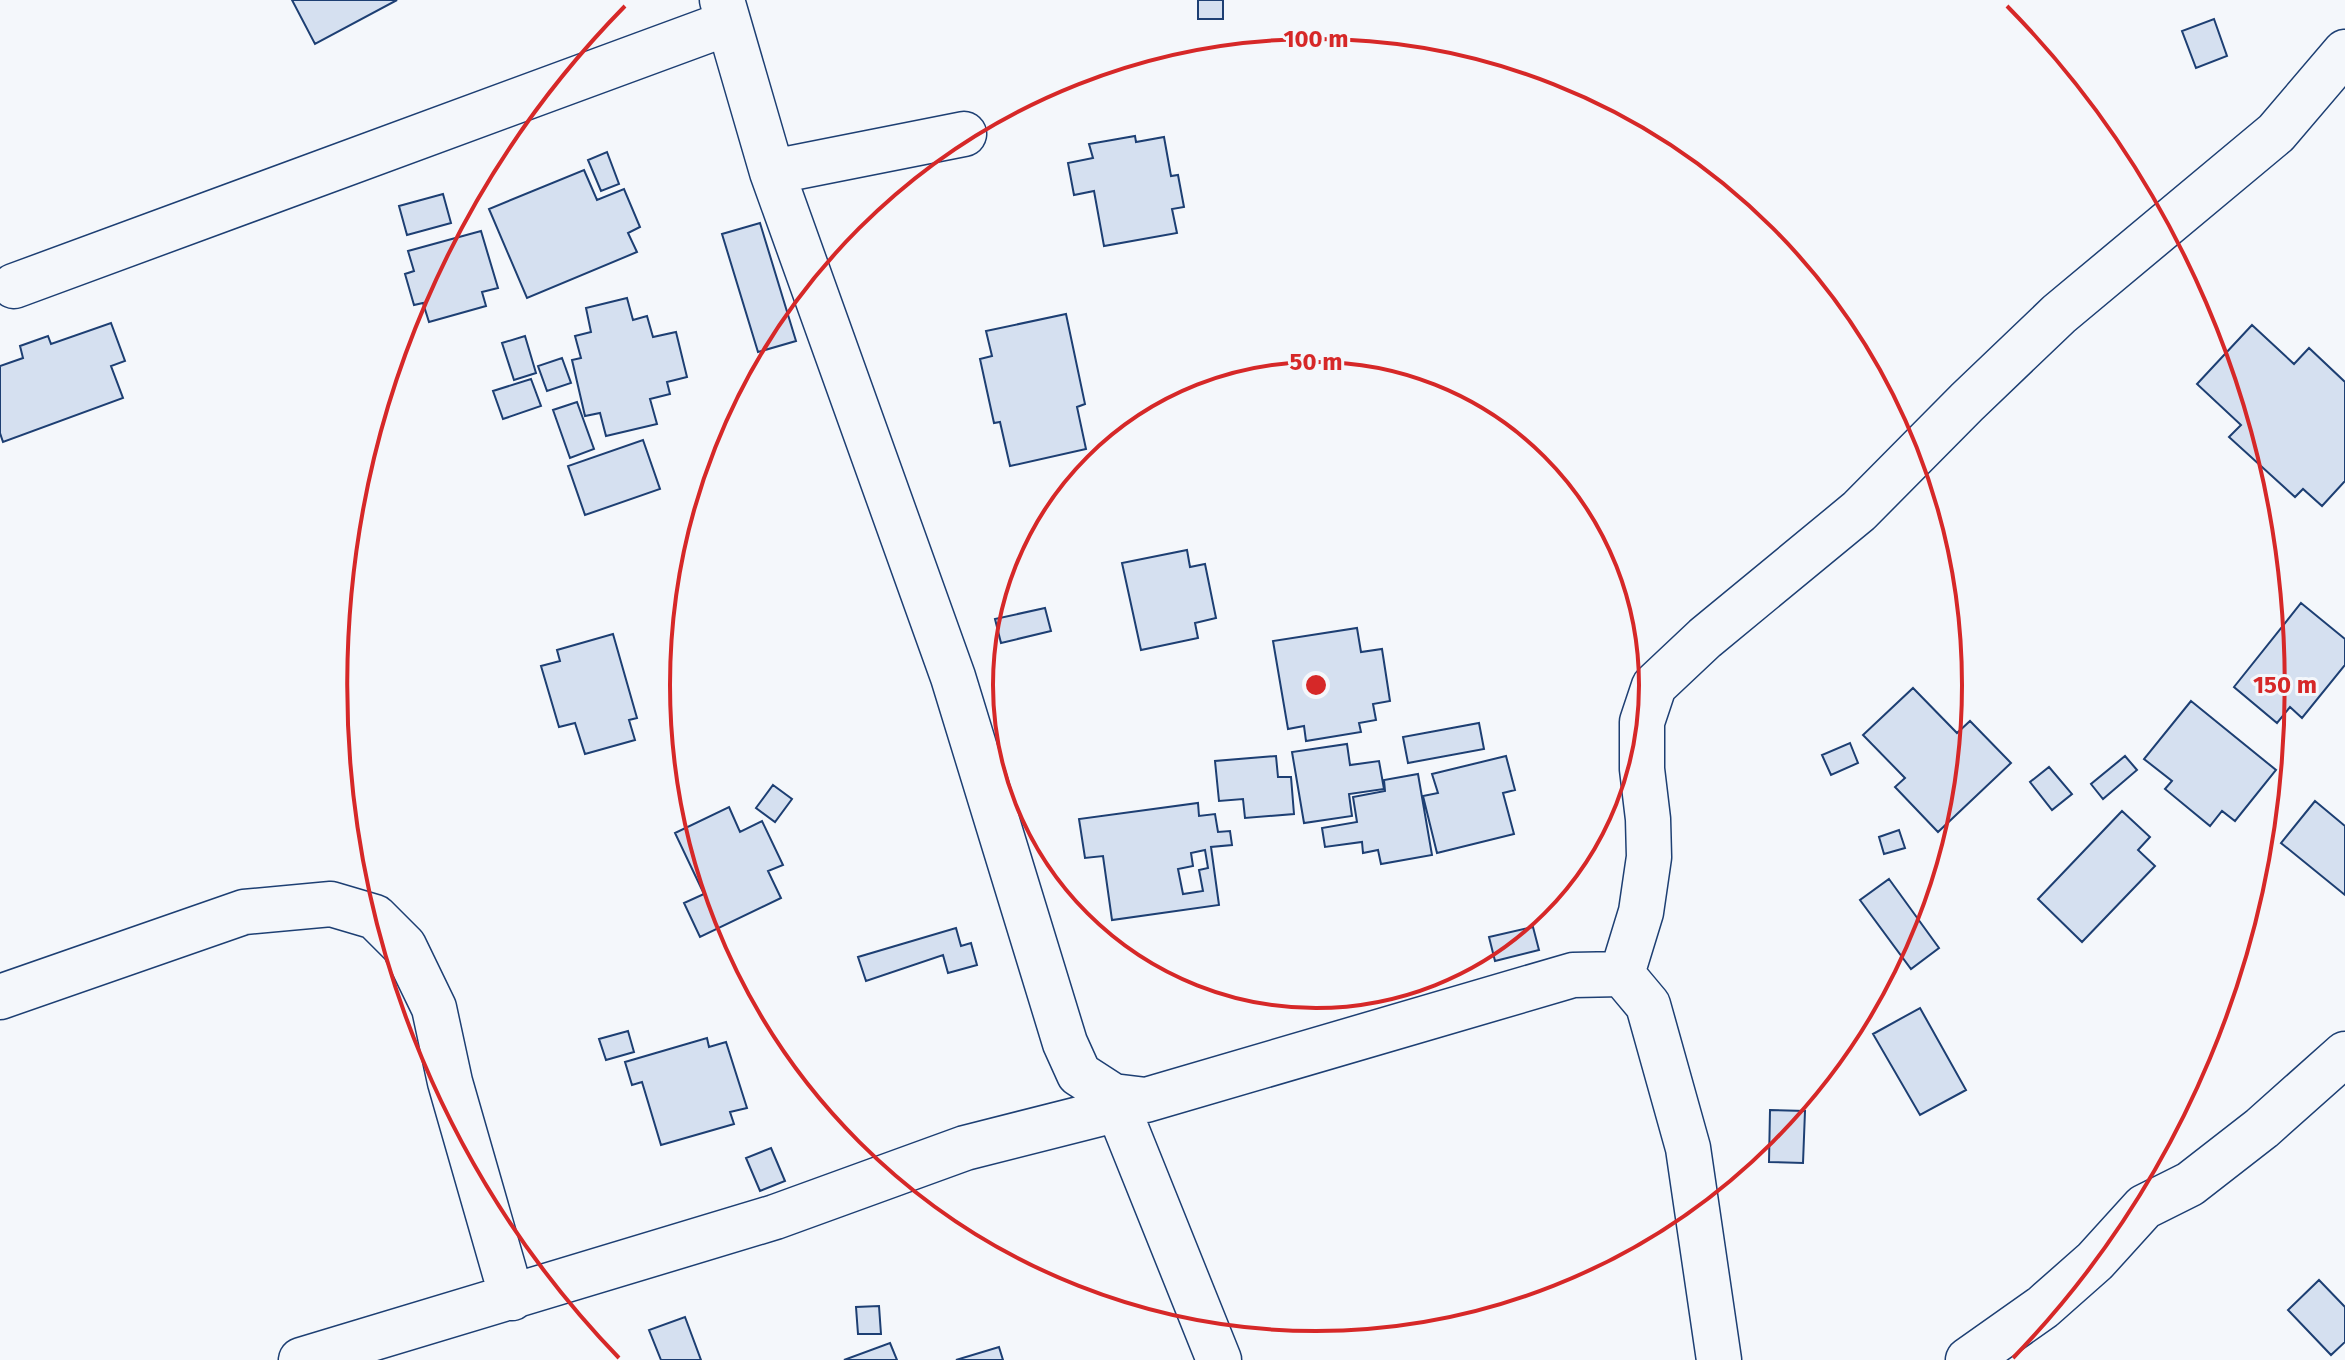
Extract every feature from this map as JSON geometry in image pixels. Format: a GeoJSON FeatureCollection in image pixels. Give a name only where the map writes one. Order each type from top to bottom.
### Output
{"type":"FeatureCollection","features":[{"type":"Feature","properties":{"kind":"street"},"geometry":{"type":"LineString","coordinates":[[14,286],[725,12],[772,172],[953,677],[1065,1043],[1079,1074],[1116,1103],[1219,1360]]}},
{"type":"Feature","properties":{"kind":"street"},"geometry":{"type":"LineString","coordinates":[[1622,974],[1641,912],[1649,857],[1642,769],[1642,722],[1654,686],[1705,638],[1859,511],[2059,314],[2276,133],[2345,52]]}},
{"type":"Feature","properties":{"kind":"street"},"geometry":{"type":"LineString","coordinates":[[772,172],[964,134]]}},
{"type":"Feature","properties":{"kind":"street"},"geometry":{"type":"LineString","coordinates":[[0,997],[244,912],[331,904],[375,917],[404,946],[434,1008],[450,1082],[512,1298]]}},
{"type":"Feature","properties":{"kind":"street"},"geometry":{"type":"LineString","coordinates":[[301,1360],[775,1217],[965,1148],[1116,1103],[1146,1100],[1573,975],[1622,974]]}},
{"type":"Feature","properties":{"kind":"street"},"geometry":{"type":"LineString","coordinates":[[1622,974],[1648,1005],[1688,1148],[1719,1360]]}},
{"type":"Feature","properties":{"kind":"street"},"geometry":{"type":"LineString","coordinates":[[1968,1360],[2043,1307],[2095,1261],[2144,1207],[2190,1184],[2262,1128],[2345,1054]]}},
{"type":"Feature","properties":{"kind":"building"},"geometry":{"type":"Polygon","coordinates":[[[292,0],[397,0],[315,44],[292,0]]]}},
{"type":"Feature","properties":{"kind":"building"},"geometry":{"type":"Polygon","coordinates":[[[1198,0],[1223,0],[1223,19],[1198,19],[1198,0]]]}},
{"type":"Feature","properties":{"kind":"building"},"geometry":{"type":"Polygon","coordinates":[[[2214,19],[2227,56],[2196,68],[2182,31],[2214,19]]]}},
{"type":"Feature","properties":{"kind":"building"},"geometry":{"type":"Polygon","coordinates":[[[1135,136],[1136,142],[1164,137],[1171,176],[1178,175],[1184,207],[1172,209],[1177,233],[1104,246],[1094,191],[1074,195],[1068,163],[1093,158],[1089,144],[1135,136]]]}},
{"type":"Feature","properties":{"kind":"building"},"geometry":{"type":"Polygon","coordinates":[[[607,152],[619,184],[601,191],[588,160],[607,152]]]}},
{"type":"Feature","properties":{"kind":"building"},"geometry":{"type":"Polygon","coordinates":[[[584,170],[597,200],[624,189],[640,227],[628,233],[637,252],[527,298],[489,209],[584,170]]]}},
{"type":"Feature","properties":{"kind":"building"},"geometry":{"type":"Polygon","coordinates":[[[443,194],[451,223],[407,235],[399,206],[443,194]]]}},
{"type":"Feature","properties":{"kind":"building"},"geometry":{"type":"Polygon","coordinates":[[[760,223],[796,341],[758,352],[722,234],[760,223]]]}},
{"type":"Feature","properties":{"kind":"building"},"geometry":{"type":"Polygon","coordinates":[[[481,231],[498,288],[482,292],[486,306],[429,322],[423,303],[414,305],[405,274],[414,271],[408,251],[481,231]]]}},
{"type":"Feature","properties":{"kind":"building"},"geometry":{"type":"Polygon","coordinates":[[[627,298],[633,320],[647,316],[653,337],[676,332],[687,377],[667,382],[670,394],[650,399],[657,424],[606,436],[600,413],[585,416],[572,360],[581,358],[575,336],[591,332],[586,308],[627,298]]]}},
{"type":"Feature","properties":{"kind":"building"},"geometry":{"type":"Polygon","coordinates":[[[1066,314],[1085,404],[1077,407],[1086,449],[1010,466],[1000,422],[994,423],[980,359],[992,356],[986,331],[1066,314]]]}},
{"type":"Feature","properties":{"kind":"building"},"geometry":{"type":"Polygon","coordinates":[[[111,323],[125,361],[111,366],[123,398],[3,442],[0,433],[0,366],[23,358],[20,346],[48,336],[51,344],[111,323]]]}},
{"type":"Feature","properties":{"kind":"building"},"geometry":{"type":"Polygon","coordinates":[[[2252,325],[2294,364],[2309,348],[2345,382],[2345,481],[2322,506],[2303,489],[2295,497],[2229,437],[2241,425],[2197,384],[2252,325]]]}},
{"type":"Feature","properties":{"kind":"building"},"geometry":{"type":"Polygon","coordinates":[[[525,336],[536,373],[514,380],[502,343],[525,336]]]}},
{"type":"Feature","properties":{"kind":"building"},"geometry":{"type":"Polygon","coordinates":[[[562,358],[571,383],[547,391],[538,366],[562,358]]]}},
{"type":"Feature","properties":{"kind":"building"},"geometry":{"type":"Polygon","coordinates":[[[531,379],[541,406],[503,419],[493,391],[531,379]]]}},
{"type":"Feature","properties":{"kind":"building"},"geometry":{"type":"Polygon","coordinates":[[[577,402],[594,449],[570,458],[553,410],[577,402]]]}},
{"type":"Feature","properties":{"kind":"building"},"geometry":{"type":"Polygon","coordinates":[[[643,440],[660,489],[585,515],[568,466],[643,440]]]}},
{"type":"Feature","properties":{"kind":"building"},"geometry":{"type":"Polygon","coordinates":[[[1187,550],[1190,567],[1205,564],[1216,618],[1195,623],[1198,638],[1141,650],[1122,563],[1187,550]]]}},
{"type":"Feature","properties":{"kind":"building"},"geometry":{"type":"Polygon","coordinates":[[[2301,603],[2345,639],[2345,665],[2302,718],[2290,707],[2277,723],[2234,687],[2301,603]]]}},
{"type":"Feature","properties":{"kind":"building"},"geometry":{"type":"Polygon","coordinates":[[[1045,608],[1051,631],[1001,643],[995,619],[1045,608]]]}},
{"type":"Feature","properties":{"kind":"building"},"geometry":{"type":"Polygon","coordinates":[[[1357,628],[1361,652],[1382,649],[1390,701],[1373,704],[1376,720],[1359,723],[1361,732],[1306,741],[1304,726],[1288,729],[1273,641],[1357,628]]]}},
{"type":"Feature","properties":{"kind":"building"},"geometry":{"type":"Polygon","coordinates":[[[613,634],[637,718],[629,720],[635,740],[585,754],[575,723],[559,727],[541,666],[560,661],[557,650],[613,634]]]}},
{"type":"Feature","properties":{"kind":"building"},"geometry":{"type":"Polygon","coordinates":[[[1913,688],[1957,733],[1970,721],[2011,763],[1938,832],[1895,787],[1905,778],[1863,735],[1913,688]]]}},
{"type":"Feature","properties":{"kind":"building"},"geometry":{"type":"Polygon","coordinates":[[[2191,701],[2276,770],[2235,821],[2222,811],[2210,826],[2165,789],[2172,781],[2144,759],[2191,701]]]}},
{"type":"Feature","properties":{"kind":"building"},"geometry":{"type":"Polygon","coordinates":[[[1479,723],[1484,749],[1408,763],[1403,737],[1479,723]]]}},
{"type":"Feature","properties":{"kind":"building"},"geometry":{"type":"Polygon","coordinates":[[[1850,743],[1858,763],[1831,775],[1822,755],[1850,743]]]}},
{"type":"Feature","properties":{"kind":"building"},"geometry":{"type":"Polygon","coordinates":[[[1347,744],[1350,765],[1379,761],[1384,789],[1349,794],[1352,816],[1304,823],[1292,752],[1347,744]]]}},
{"type":"Feature","properties":{"kind":"building"},"geometry":{"type":"Polygon","coordinates":[[[1276,756],[1278,777],[1291,777],[1294,814],[1245,818],[1243,799],[1219,801],[1215,761],[1276,756]]]}},
{"type":"Feature","properties":{"kind":"building"},"geometry":{"type":"Polygon","coordinates":[[[1506,756],[1515,790],[1503,793],[1514,834],[1437,853],[1423,796],[1438,793],[1432,774],[1506,756]]]}},
{"type":"Feature","properties":{"kind":"building"},"geometry":{"type":"Polygon","coordinates":[[[2125,756],[2137,770],[2103,799],[2091,784],[2125,756]]]}},
{"type":"Feature","properties":{"kind":"building"},"geometry":{"type":"Polygon","coordinates":[[[2049,767],[2072,794],[2052,810],[2030,782],[2049,767]]]}},
{"type":"Feature","properties":{"kind":"building"},"geometry":{"type":"Polygon","coordinates":[[[1418,774],[1432,855],[1381,864],[1378,850],[1363,853],[1362,842],[1325,847],[1322,828],[1357,822],[1353,797],[1385,791],[1384,780],[1418,774]]]}},
{"type":"Feature","properties":{"kind":"building"},"geometry":{"type":"Polygon","coordinates":[[[773,785],[792,799],[775,822],[756,808],[773,785]]]}},
{"type":"Feature","properties":{"kind":"building"},"geometry":{"type":"Polygon","coordinates":[[[2315,801],[2345,826],[2345,895],[2281,843],[2315,801]]]}},
{"type":"Feature","properties":{"kind":"building"},"geometry":{"type":"Polygon","coordinates":[[[1198,803],[1199,816],[1215,814],[1218,832],[1230,831],[1232,845],[1211,847],[1219,905],[1112,920],[1103,856],[1085,858],[1079,819],[1198,803]],[[1205,850],[1191,853],[1193,866],[1178,869],[1183,894],[1203,891],[1199,870],[1208,868],[1205,850]]]}},
{"type":"Feature","properties":{"kind":"building"},"geometry":{"type":"Polygon","coordinates":[[[729,807],[740,832],[762,821],[783,865],[768,871],[781,898],[700,937],[684,903],[704,894],[675,833],[729,807]]]}},
{"type":"Feature","properties":{"kind":"building"},"geometry":{"type":"Polygon","coordinates":[[[2122,811],[2150,837],[2138,850],[2155,866],[2082,942],[2038,899],[2122,811]]]}},
{"type":"Feature","properties":{"kind":"building"},"geometry":{"type":"Polygon","coordinates":[[[1899,830],[1905,848],[1884,854],[1879,837],[1899,830]]]}},
{"type":"Feature","properties":{"kind":"building"},"geometry":{"type":"Polygon","coordinates":[[[1889,879],[1939,948],[1911,969],[1860,900],[1889,879]]]}},
{"type":"Feature","properties":{"kind":"building"},"geometry":{"type":"Polygon","coordinates":[[[1533,927],[1539,950],[1495,961],[1489,937],[1533,927]]]}},
{"type":"Feature","properties":{"kind":"building"},"geometry":{"type":"Polygon","coordinates":[[[956,928],[961,946],[971,943],[977,965],[948,973],[943,955],[866,981],[858,957],[956,928]]]}},
{"type":"Feature","properties":{"kind":"building"},"geometry":{"type":"Polygon","coordinates":[[[1920,1008],[1966,1090],[1920,1115],[1873,1034],[1920,1008]]]}},
{"type":"Feature","properties":{"kind":"building"},"geometry":{"type":"Polygon","coordinates":[[[628,1031],[634,1052],[606,1060],[599,1039],[628,1031]]]}},
{"type":"Feature","properties":{"kind":"building"},"geometry":{"type":"Polygon","coordinates":[[[707,1038],[709,1047],[726,1042],[747,1108],[730,1112],[734,1124],[661,1145],[642,1082],[632,1085],[625,1062],[707,1038]]]}},
{"type":"Feature","properties":{"kind":"building"},"geometry":{"type":"Polygon","coordinates":[[[1770,1110],[1805,1111],[1803,1163],[1769,1162],[1770,1110]]]}},
{"type":"Feature","properties":{"kind":"building"},"geometry":{"type":"Polygon","coordinates":[[[771,1148],[785,1181],[760,1191],[746,1158],[771,1148]]]}},
{"type":"Feature","properties":{"kind":"building"},"geometry":{"type":"Polygon","coordinates":[[[2319,1280],[2345,1307],[2345,1342],[2331,1355],[2288,1310],[2319,1280]]]}},
{"type":"Feature","properties":{"kind":"building"},"geometry":{"type":"Polygon","coordinates":[[[879,1306],[881,1334],[858,1334],[856,1307],[879,1306]]]}},
{"type":"Feature","properties":{"kind":"building"},"geometry":{"type":"Polygon","coordinates":[[[685,1317],[701,1360],[661,1360],[649,1330],[685,1317]]]}},
{"type":"Feature","properties":{"kind":"building"},"geometry":{"type":"Polygon","coordinates":[[[890,1343],[897,1360],[844,1360],[890,1343]]]}},
{"type":"Feature","properties":{"kind":"building"},"geometry":{"type":"Polygon","coordinates":[[[999,1347],[1003,1360],[956,1360],[999,1347]]]}}]}
